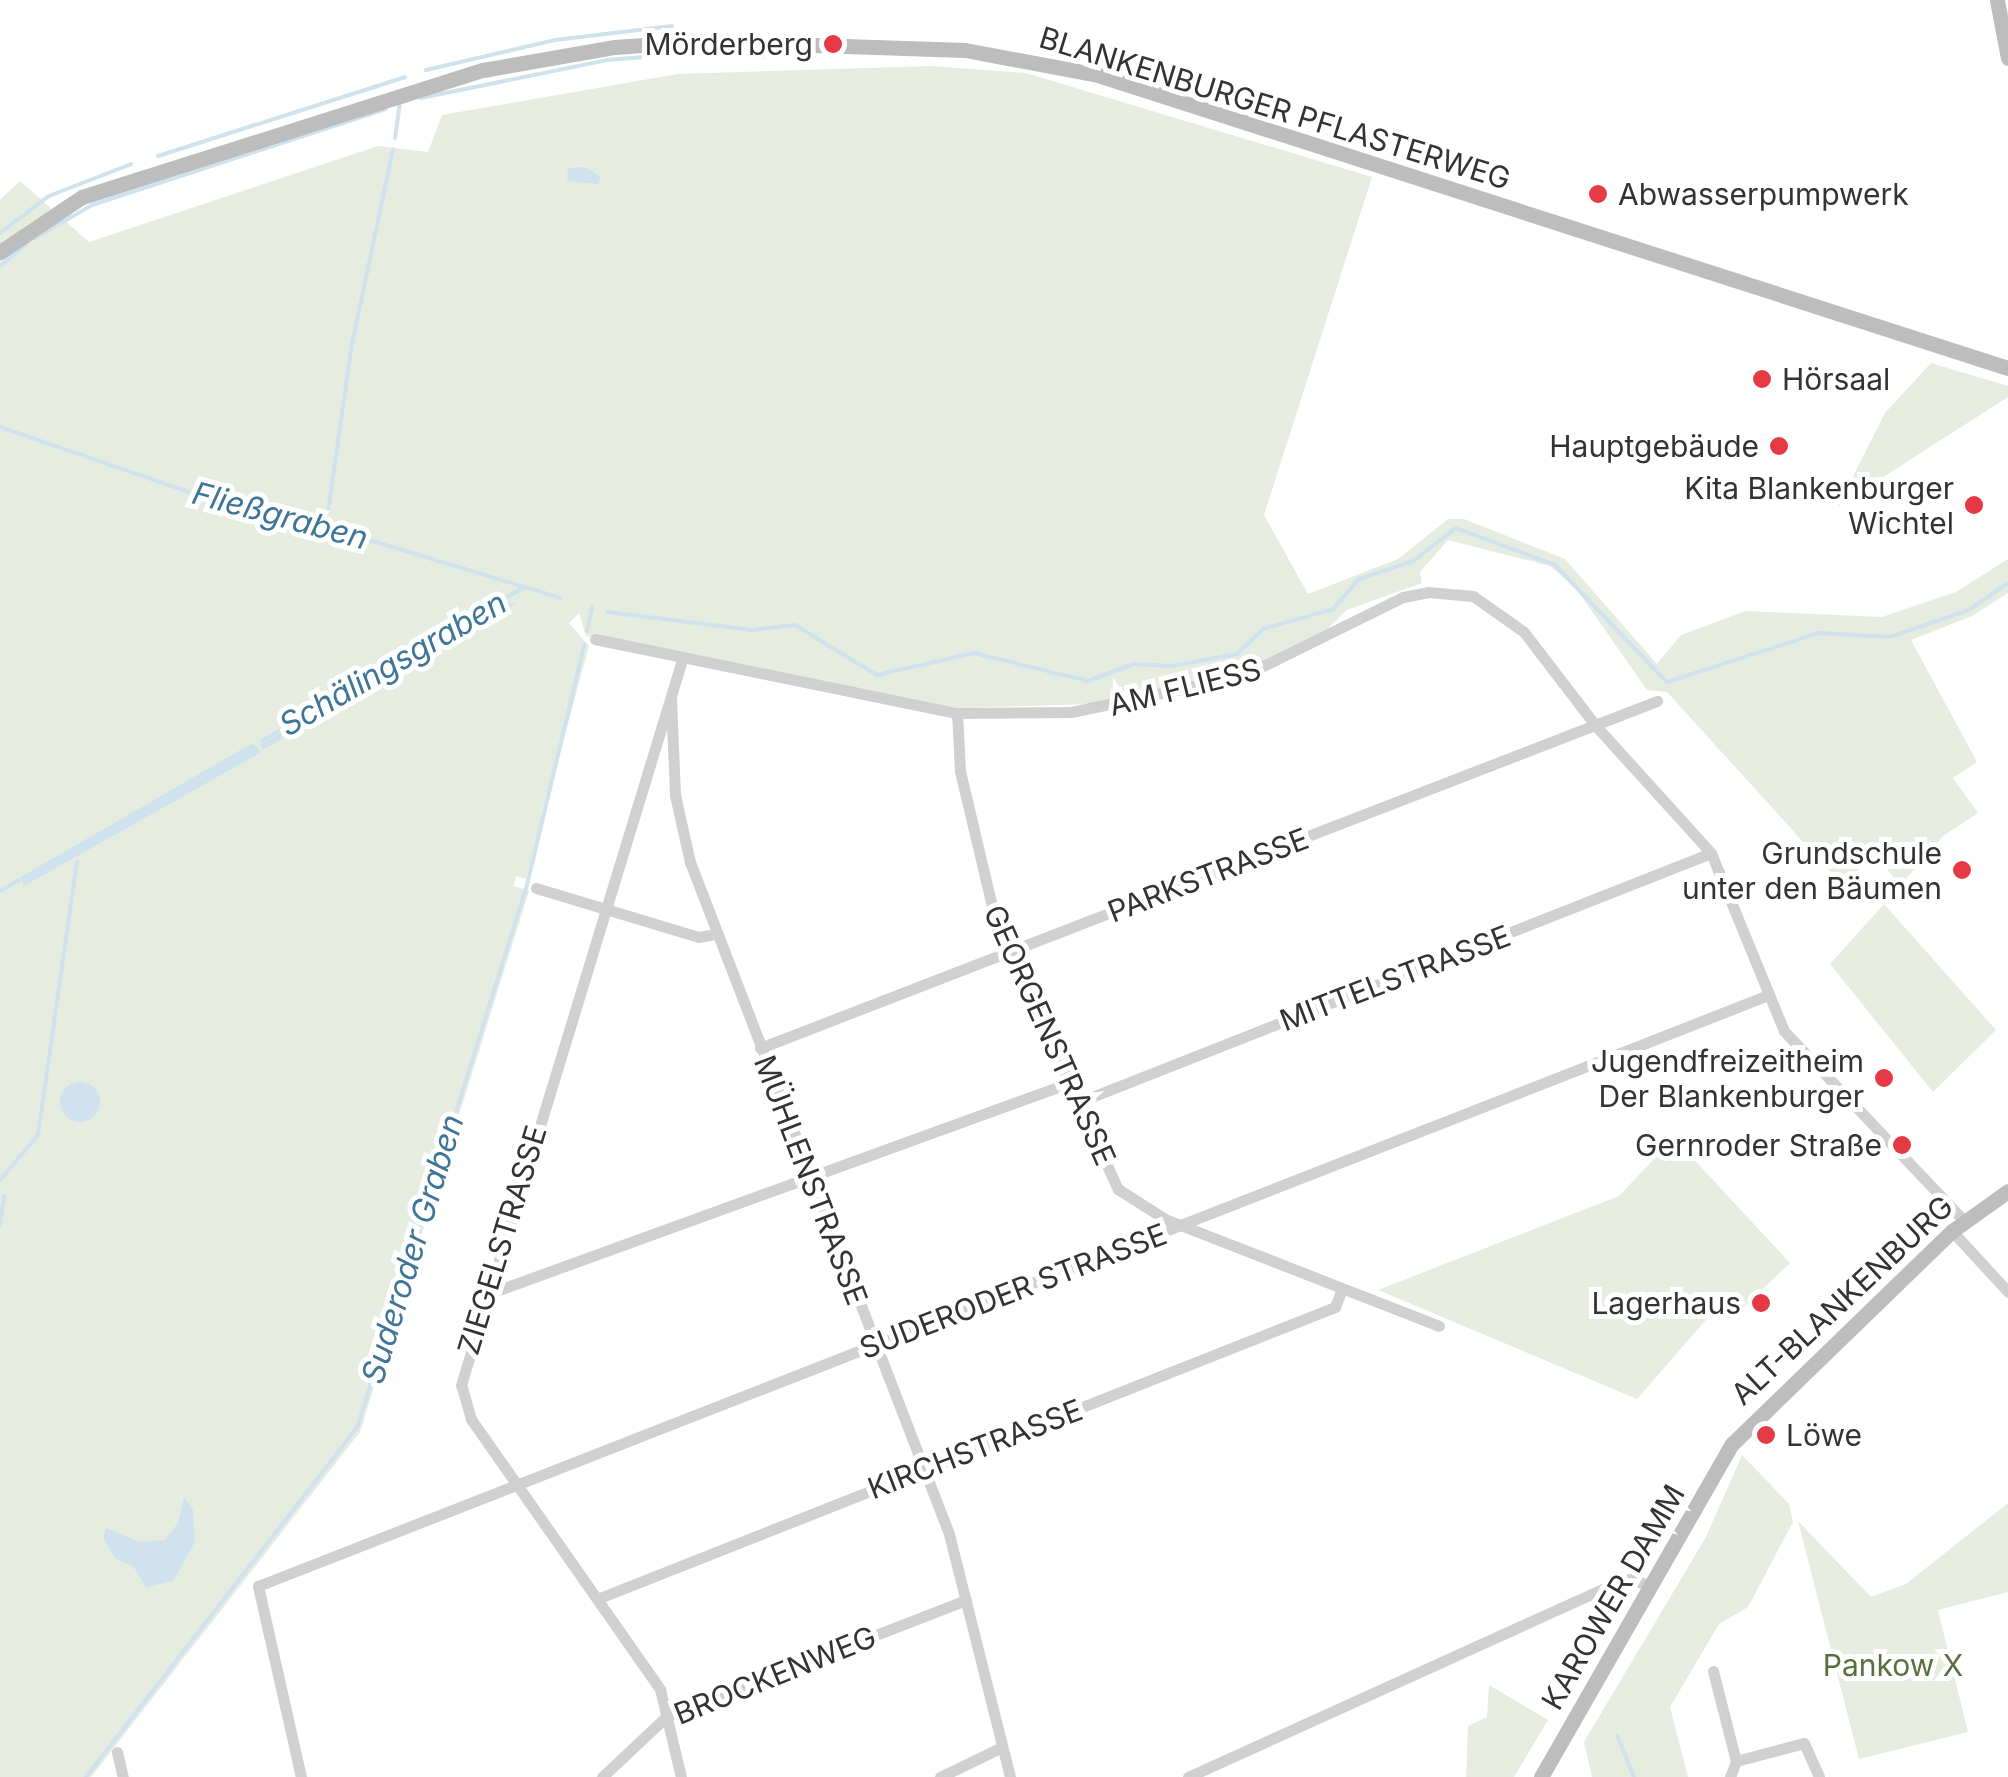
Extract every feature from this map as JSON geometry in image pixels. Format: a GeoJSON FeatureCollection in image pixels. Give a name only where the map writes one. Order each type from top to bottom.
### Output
{"type":"FeatureCollection","features":[{"type":"Feature","properties":{"kind":"main road"},"geometry":{"type":"LineString","coordinates":[[1997,0],[2008,58]]}},
{"type":"Feature","properties":{"kind":"main road","name":"BLANKENBURGER PFLASTERWEG"},"geometry":{"type":"LineString","coordinates":[[0,252],[82,197],[518,62],[697,41],[965,50],[1040,60],[1132,86],[2008,368]]}},
{"type":"Feature","properties":{"kind":"main road","name":"ALT-BLANKENBURG"},"geometry":{"type":"LineString","coordinates":[[1732,1444],[1958,1226],[2001,1195],[2008,1182]]}},
{"type":"Feature","properties":{"kind":"main road","name":"KAROWER DAMM"},"geometry":{"type":"LineString","coordinates":[[1541,1777],[1732,1444]]}},
{"type":"Feature","properties":{"kind":"street","name":"AM FLIESS"},"geometry":{"type":"LineString","coordinates":[[595,639],[682,660],[958,713],[1071,712],[1206,688],[1310,648],[1403,597],[1454,592],[1509,617],[1595,724],[1711,853]]}},
{"type":"Feature","properties":{"kind":"street","name":"ZIEGELSTRASSE"},"geometry":{"type":"LineString","coordinates":[[681,1777],[660,1690],[471,1419],[461,1385],[486,1290],[682,660]]}},
{"type":"Feature","properties":{"kind":"street","name":"MÜHLENSTRASSE"},"geometry":{"type":"LineString","coordinates":[[671,695],[682,837],[715,934],[924,1468],[966,1600],[1010,1777]]}},
{"type":"Feature","properties":{"kind":"street","name":"PARKSTRASSE"},"geometry":{"type":"LineString","coordinates":[[760,1048],[1657,701]]}},
{"type":"Feature","properties":{"kind":"street","name":"GEORGENSTRASSE"},"geometry":{"type":"LineString","coordinates":[[958,713],[972,839],[1008,952],[1118,1189],[1182,1225],[1438,1326]]}},
{"type":"Feature","properties":{"kind":"street"},"geometry":{"type":"LineString","coordinates":[[1711,853],[1784,1030],[1958,1226],[2008,1292]]}},
{"type":"Feature","properties":{"kind":"street","name":"MITTELSTRASSE"},"geometry":{"type":"LineString","coordinates":[[1078,1102],[1711,853]]}},
{"type":"Feature","properties":{"kind":"street"},"geometry":{"type":"LineString","coordinates":[[536,888],[698,937],[715,934]]}},
{"type":"Feature","properties":{"kind":"street","name":"SUDERODER STRASSE"},"geometry":{"type":"LineString","coordinates":[[301,1777],[258,1586],[1768,995]]}},
{"type":"Feature","properties":{"kind":"street"},"geometry":{"type":"LineString","coordinates":[[486,1290],[496,1292],[1069,1083]]}},
{"type":"Feature","properties":{"kind":"street","name":"KIRCHSTRASSE"},"geometry":{"type":"LineString","coordinates":[[597,1599],[1335,1307],[1342,1289]]}},
{"type":"Feature","properties":{"kind":"street"},"geometry":{"type":"LineString","coordinates":[[1188,1777],[1604,1588],[1630,1579],[1651,1586]]}},
{"type":"Feature","properties":{"kind":"street","name":"BROCKENWEG"},"geometry":{"type":"LineString","coordinates":[[602,1777],[668,1716],[966,1600]]}},
{"type":"Feature","properties":{"kind":"street"},"geometry":{"type":"LineString","coordinates":[[1713,1671],[1736,1760],[1730,1777]]}},
{"type":"Feature","properties":{"kind":"street"},"geometry":{"type":"LineString","coordinates":[[1736,1760],[1804,1743],[1819,1777]]}},
{"type":"Feature","properties":{"kind":"street"},"geometry":{"type":"LineString","coordinates":[[940,1777],[1002,1747]]}},
{"type":"Feature","properties":{"kind":"street"},"geometry":{"type":"LineString","coordinates":[[118,1752],[123,1777]]}},
{"type":"Feature","properties":{"kind":"green space"},"geometry":{"type":"Polygon","coordinates":[[[931,66],[1026,73],[1372,177],[1264,515],[1308,594],[1398,559],[1448,519],[1464,519],[1565,559],[1657,664],[1681,635],[1746,611],[1882,617],[1956,592],[2008,559],[2008,593],[1972,616],[1911,640],[1977,762],[1953,778],[1978,813],[1943,836],[1900,886],[1872,849],[1846,889],[1667,692],[1647,690],[1575,587],[1550,566],[1448,540],[1420,572],[1422,583],[1347,610],[1321,635],[1274,660],[1188,687],[1089,704],[957,708],[586,636],[579,613],[569,623],[589,646],[526,879],[516,876],[514,886],[529,891],[360,1432],[91,1777],[0,1777],[0,200],[20,181],[89,242],[378,146],[428,152],[442,115],[678,74],[931,66]]]}},
{"type":"Feature","properties":{"kind":"green space"},"geometry":{"type":"Polygon","coordinates":[[[1931,363],[2008,386],[2008,397],[1838,506],[1885,413],[1931,363]]]}},
{"type":"Feature","properties":{"kind":"green space"},"geometry":{"type":"Polygon","coordinates":[[[1884,904],[1996,1030],[1933,1092],[1830,964],[1884,904]]]}},
{"type":"Feature","properties":{"kind":"green space"},"geometry":{"type":"Polygon","coordinates":[[[1674,1138],[1790,1263],[1739,1312],[1724,1299],[1637,1399],[1378,1290],[1619,1196],[1674,1138]]]}},
{"type":"Feature","properties":{"kind":"green space"},"geometry":{"type":"Polygon","coordinates":[[[1742,1455],[1789,1504],[1793,1522],[1748,1607],[1719,1624],[1670,1707],[1688,1777],[1592,1777],[1584,1742],[1706,1537],[1742,1455]]]}},
{"type":"Feature","properties":{"kind":"green space","name":"Pankow X"},"geometry":{"type":"Polygon","coordinates":[[[2008,1503],[2008,1592],[1938,1610],[1968,1732],[1859,1759],[1798,1521],[1871,1597],[1906,1584],[2008,1503]]]}},
{"type":"Feature","properties":{"kind":"green space"},"geometry":{"type":"Polygon","coordinates":[[[1489,1685],[1548,1720],[1514,1777],[1466,1777],[1468,1726],[1487,1717],[1489,1685]]]}},
{"type":"Feature","properties":{"kind":"water"},"geometry":{"type":"Polygon","coordinates":[[[585,167],[601,177],[598,184],[567,181],[568,168],[585,167]]]}},
{"type":"Feature","properties":{"kind":"water"},"geometry":{"type":"Polygon","coordinates":[[[504,602],[516,604],[263,750],[260,745],[504,602]]]}},
{"type":"Feature","properties":{"kind":"water"},"geometry":{"type":"Polygon","coordinates":[[[256,745],[260,753],[24,886],[22,880],[256,745]]]}},
{"type":"Feature","properties":{"kind":"water"},"geometry":{"type":"Polygon","coordinates":[[[80,1082],[94,1088],[100,1102],[94,1116],[80,1122],[66,1116],[60,1102],[66,1088],[80,1082]]]}},
{"type":"Feature","properties":{"kind":"water"},"geometry":{"type":"Polygon","coordinates":[[[184,1497],[193,1510],[195,1542],[173,1581],[146,1587],[133,1566],[116,1559],[103,1538],[106,1528],[140,1542],[165,1540],[178,1523],[184,1497]]]}},
{"type":"Feature","properties":{"kind":"waterway"},"geometry":{"type":"LineString","coordinates":[[426,70],[555,40],[672,26]]}},
{"type":"Feature","properties":{"kind":"waterway"},"geometry":{"type":"LineString","coordinates":[[421,98],[607,60],[708,52],[764,57]]}},
{"type":"Feature","properties":{"kind":"waterway"},"geometry":{"type":"LineString","coordinates":[[158,156],[405,77]]}},
{"type":"Feature","properties":{"kind":"waterway"},"geometry":{"type":"LineString","coordinates":[[395,138],[400,104]]}},
{"type":"Feature","properties":{"kind":"waterway"},"geometry":{"type":"LineString","coordinates":[[35,238],[92,205],[386,109]]}},
{"type":"Feature","properties":{"kind":"waterway"},"geometry":{"type":"LineString","coordinates":[[328,512],[352,344],[393,149]]}},
{"type":"Feature","properties":{"kind":"waterway"},"geometry":{"type":"LineString","coordinates":[[0,233],[49,196],[131,164]]}},
{"type":"Feature","properties":{"kind":"waterway"},"geometry":{"type":"LineString","coordinates":[[0,266],[27,243]]}},
{"type":"Feature","properties":{"kind":"waterway","name":"Fließgraben"},"geometry":{"type":"LineString","coordinates":[[0,427],[247,512],[326,527],[561,598]]}},
{"type":"Feature","properties":{"kind":"waterway","name":"Fließgraben"},"geometry":{"type":"LineString","coordinates":[[607,612],[752,630],[795,625],[877,675],[974,653],[1088,681],[1134,664],[1171,666],[1237,654],[1263,629],[1333,609],[1359,579],[1413,561],[1456,528],[1555,565],[1667,682],[1819,633],[1890,637],[1969,610],[2008,583]]}},
{"type":"Feature","properties":{"kind":"waterway","name":"Schälingsgraben"},"geometry":{"type":"LineString","coordinates":[[262,741],[524,587]]}},
{"type":"Feature","properties":{"kind":"waterway","name":"Suderoder Graben"},"geometry":{"type":"LineString","coordinates":[[587,631],[592,608]]}},
{"type":"Feature","properties":{"kind":"waterway","name":"Suderoder Graben"},"geometry":{"type":"LineString","coordinates":[[86,1777],[357,1428],[527,885],[584,645]]}},
{"type":"Feature","properties":{"kind":"waterway","name":"Schälingsgraben"},"geometry":{"type":"LineString","coordinates":[[23,878],[252,746]]}},
{"type":"Feature","properties":{"kind":"waterway"},"geometry":{"type":"LineString","coordinates":[[0,1180],[38,1135],[77,862]]}},
{"type":"Feature","properties":{"kind":"waterway","name":"Schälingsgraben"},"geometry":{"type":"LineString","coordinates":[[0,891],[19,880]]}},
{"type":"Feature","properties":{"kind":"waterway"},"geometry":{"type":"LineString","coordinates":[[0,1225],[4,1196]]}},
{"type":"Feature","properties":{"kind":"waterway"},"geometry":{"type":"LineString","coordinates":[[1617,1735],[1634,1777]]}},
{"type":"Feature","properties":{"kind":"place","name":"Mörderberg"},"geometry":{"type":"Point","coordinates":[833,44]}},
{"type":"Feature","properties":{"kind":"place","name":"Abwasserpumpwerk"},"geometry":{"type":"Point","coordinates":[1598,194]}},
{"type":"Feature","properties":{"kind":"place","name":"Hörsaal"},"geometry":{"type":"Point","coordinates":[1762,379]}},
{"type":"Feature","properties":{"kind":"place","name":"Hauptgebäude"},"geometry":{"type":"Point","coordinates":[1779,446]}},
{"type":"Feature","properties":{"kind":"place","name":"Kita Blankenburger Wichtel"},"geometry":{"type":"Point","coordinates":[1974,505]}},
{"type":"Feature","properties":{"kind":"place","name":"Grundschule unter den Bäumen"},"geometry":{"type":"Point","coordinates":[1962,870]}},
{"type":"Feature","properties":{"kind":"place","name":"Jugendfreizeitheim Der Blankenburger"},"geometry":{"type":"Point","coordinates":[1884,1078]}},
{"type":"Feature","properties":{"kind":"place","name":"Gernroder Straße"},"geometry":{"type":"Point","coordinates":[1902,1145]}},
{"type":"Feature","properties":{"kind":"place","name":"Lagerhaus"},"geometry":{"type":"Point","coordinates":[1761,1303]}},
{"type":"Feature","properties":{"kind":"place","name":"Löwe"},"geometry":{"type":"Point","coordinates":[1766,1435]}}]}
